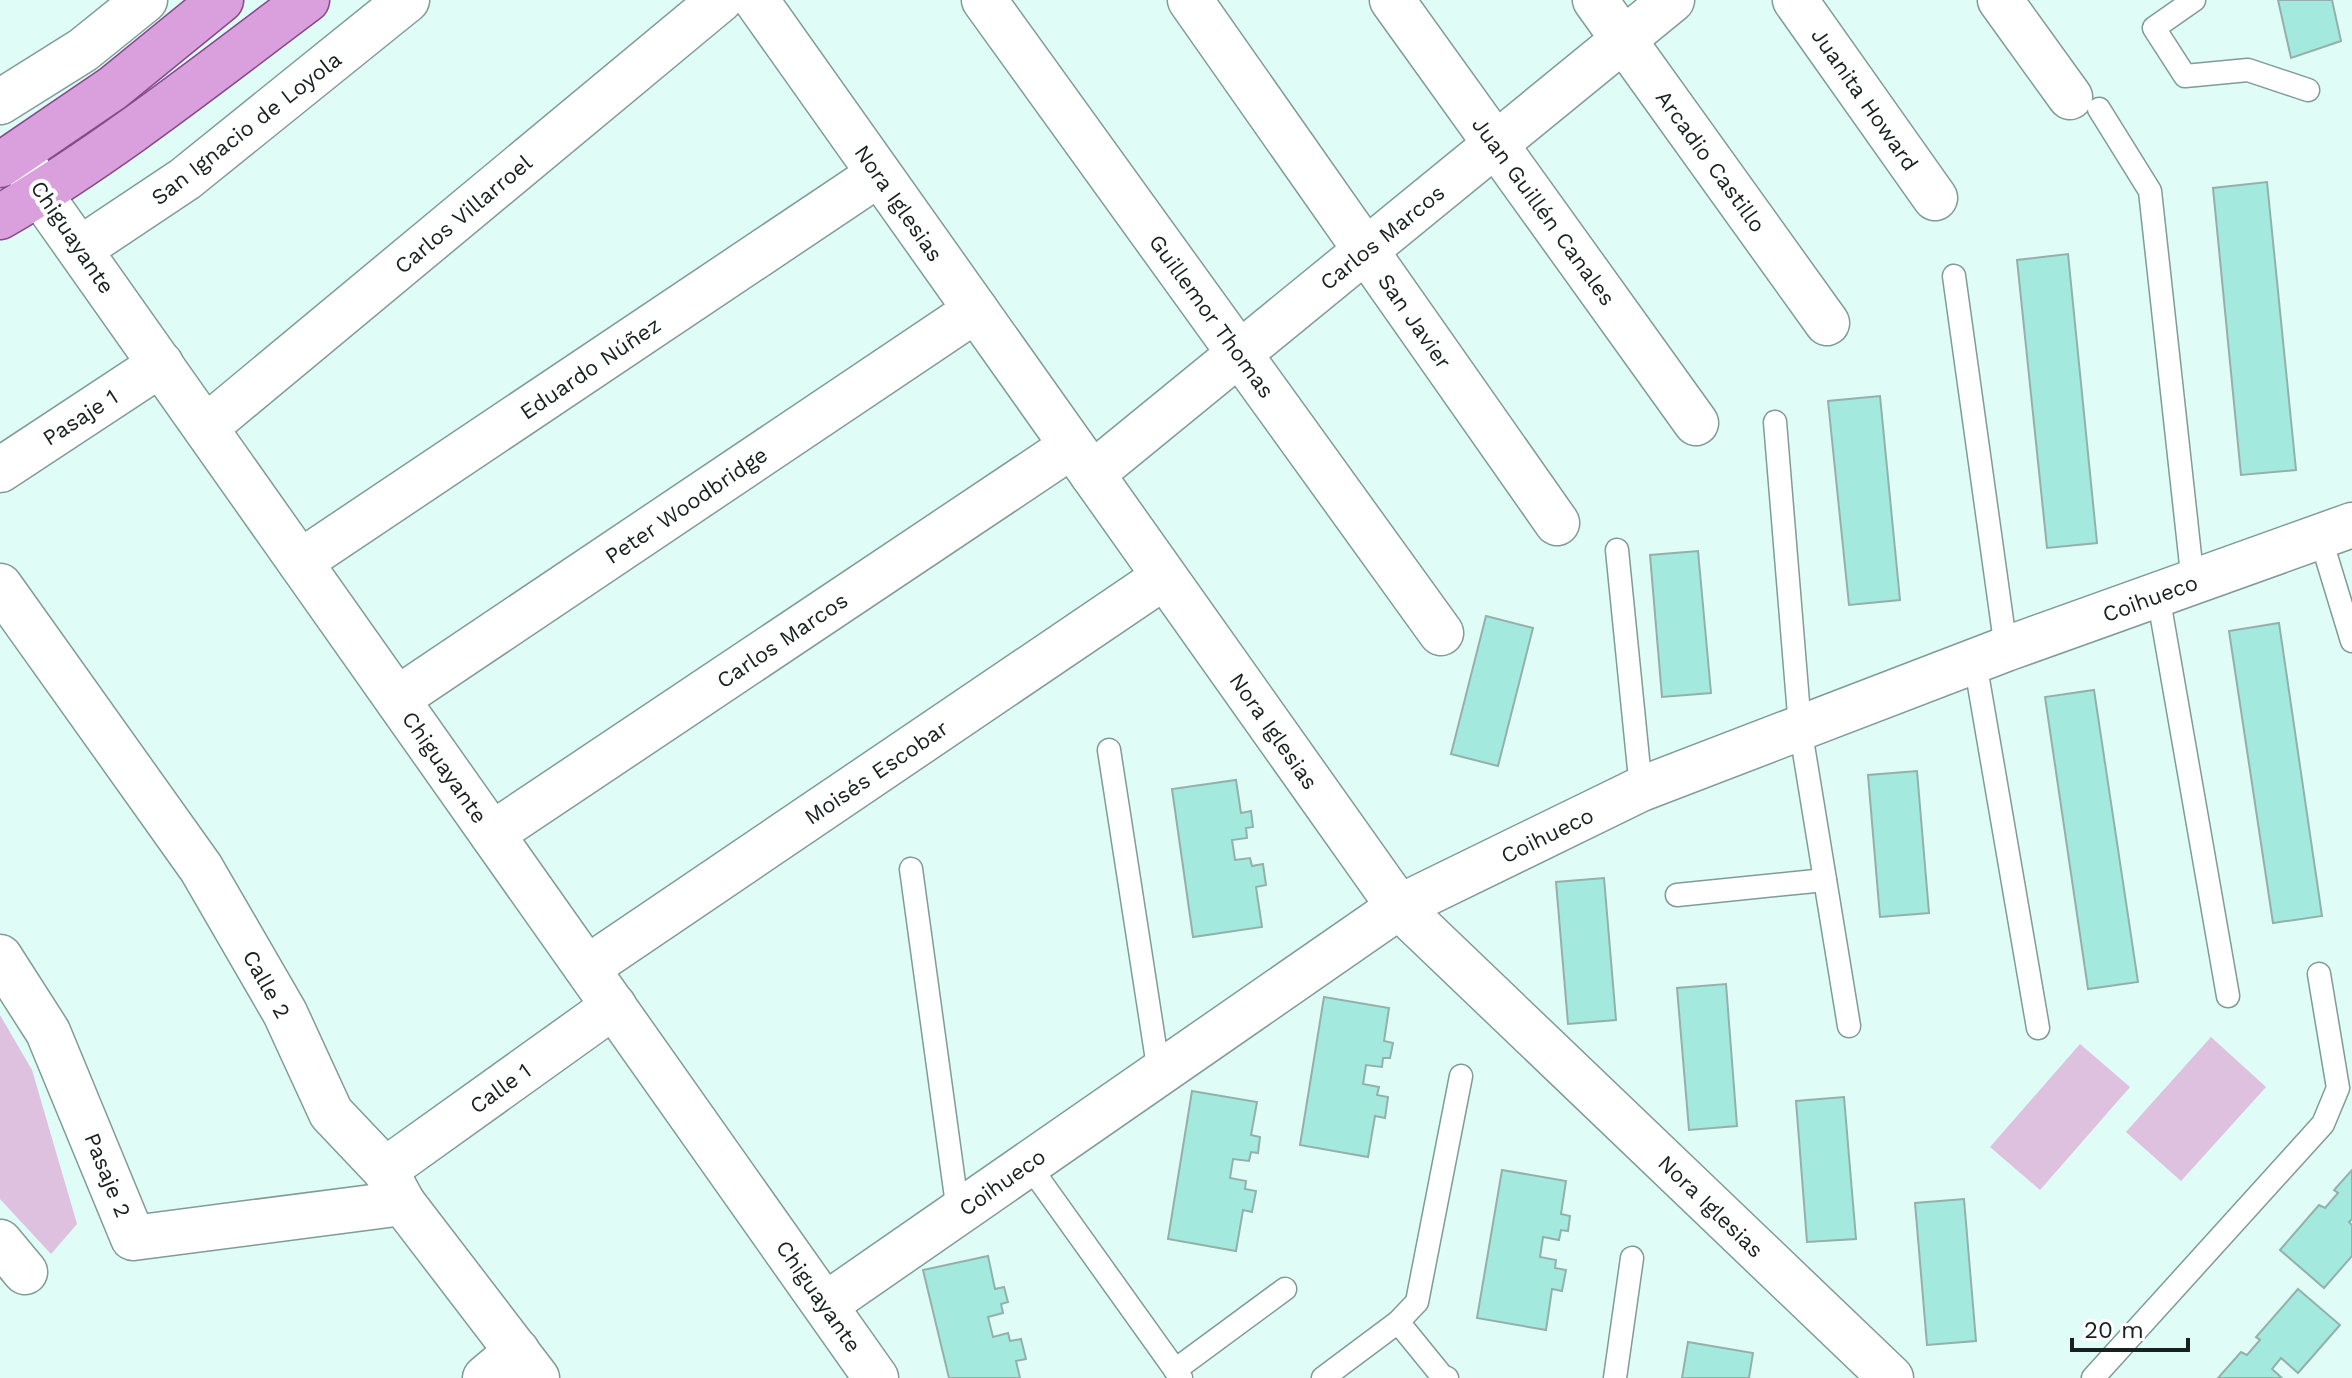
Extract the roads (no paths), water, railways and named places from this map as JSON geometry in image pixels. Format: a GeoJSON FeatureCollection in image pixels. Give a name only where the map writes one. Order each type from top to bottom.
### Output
{"type":"FeatureCollection","features":[{"type":"Feature","properties":{"kind":"main road"},"geometry":{"type":"LineString","coordinates":[[10,159],[113,88],[221,0]]}},
{"type":"Feature","properties":{"kind":"main road"},"geometry":{"type":"LineString","coordinates":[[0,217],[40,194],[141,125],[307,0]]}},
{"type":"Feature","properties":{"kind":"street"},"geometry":{"type":"LineString","coordinates":[[0,102],[83,50],[145,0]]}},
{"type":"Feature","properties":{"kind":"street","name":"San Ignacio de Loyola"},"geometry":{"type":"LineString","coordinates":[[80,249],[185,179],[407,0]]}},
{"type":"Feature","properties":{"kind":"street","name":"Carlos Villarroel"},"geometry":{"type":"LineString","coordinates":[[206,427],[720,0]]}},
{"type":"Feature","properties":{"kind":"street","name":"Nora Iglesias"},"geometry":{"type":"LineString","coordinates":[[756,0],[1399,907],[1891,1378]]}},
{"type":"Feature","properties":{"kind":"street","name":"Guillemor Thomas"},"geometry":{"type":"LineString","coordinates":[[984,0],[1441,633]]}},
{"type":"Feature","properties":{"kind":"street","name":"San Javier"},"geometry":{"type":"LineString","coordinates":[[1190,0],[1557,523]]}},
{"type":"Feature","properties":{"kind":"street","name":"Juan Guillén Canales"},"geometry":{"type":"LineString","coordinates":[[1392,0],[1696,423]]}},
{"type":"Feature","properties":{"kind":"street","name":"Arcadio Castillo"},"geometry":{"type":"LineString","coordinates":[[1595,0],[1827,323]]}},
{"type":"Feature","properties":{"kind":"street","name":"Carlos Marcos"},"geometry":{"type":"LineString","coordinates":[[492,834],[1082,460],[1239,353],[1672,0]]}},
{"type":"Feature","properties":{"kind":"street","name":"Juanita Howard"},"geometry":{"type":"LineString","coordinates":[[1795,0],[1935,198]]}},
{"type":"Feature","properties":{"kind":"street"},"geometry":{"type":"LineString","coordinates":[[2000,0],[2085,103]]}},
{"type":"Feature","properties":{"kind":"street","name":"Chiguayante"},"geometry":{"type":"LineString","coordinates":[[10,159],[80,249],[876,1378]]}},
{"type":"Feature","properties":{"kind":"street","name":"Eduardo Núñez"},"geometry":{"type":"LineString","coordinates":[[300,562],[879,174]]}},
{"type":"Feature","properties":{"kind":"street","name":"Peter Woodbridge"},"geometry":{"type":"LineString","coordinates":[[397,699],[976,310]]}},
{"type":"Feature","properties":{"kind":"street","name":"Pasaje 1"},"geometry":{"type":"LineString","coordinates":[[0,470],[161,364]]}},
{"type":"Feature","properties":{"kind":"street","name":"Coihueco"},"geometry":{"type":"LineString","coordinates":[[825,1305],[1399,907],[1641,789],[1990,656],[2336,530]]}},
{"type":"Feature","properties":{"kind":"street","name":"Moisés Escobar"},"geometry":{"type":"LineString","coordinates":[[587,968],[1164,577]]}},
{"type":"Feature","properties":{"kind":"street","name":"Calle 2"},"geometry":{"type":"LineString","coordinates":[[0,586],[201,868],[285,1013],[331,1113],[394,1187],[513,1369]]}},
{"type":"Feature","properties":{"kind":"street","name":"Pasaje 2"},"geometry":{"type":"LineString","coordinates":[[0,957],[48,1032],[133,1238],[394,1187]]}},
{"type":"Feature","properties":{"kind":"street","name":"Calle 1"},"geometry":{"type":"LineString","coordinates":[[394,1187],[614,1006]]}},
{"type":"Feature","properties":{"kind":"lane"},"geometry":{"type":"LineString","coordinates":[[2194,0],[2154,28],[2185,76],[2248,70],[2308,90]]}},
{"type":"Feature","properties":{"kind":"lane"},"geometry":{"type":"LineString","coordinates":[[2085,103],[2150,191],[2175,589],[2228,996]]}},
{"type":"Feature","properties":{"kind":"lane"},"geometry":{"type":"LineString","coordinates":[[1954,276],[1990,656],[2038,1028]]}},
{"type":"Feature","properties":{"kind":"lane"},"geometry":{"type":"LineString","coordinates":[[1775,422],[1800,727],[1849,1026]]}},
{"type":"Feature","properties":{"kind":"lane"},"geometry":{"type":"LineString","coordinates":[[2336,530],[2352,641]]}},
{"type":"Feature","properties":{"kind":"lane"},"geometry":{"type":"LineString","coordinates":[[1617,550],[1641,789]]}},
{"type":"Feature","properties":{"kind":"lane"},"geometry":{"type":"LineString","coordinates":[[1109,750],[1159,1073]]}},
{"type":"Feature","properties":{"kind":"lane"},"geometry":{"type":"LineString","coordinates":[[911,869],[958,1212]]}},
{"type":"Feature","properties":{"kind":"lane"},"geometry":{"type":"LineString","coordinates":[[1677,895],[1825,880]]}},
{"type":"Feature","properties":{"kind":"lane"},"geometry":{"type":"LineString","coordinates":[[2093,1378],[2323,1124],[2338,1088],[2319,974]]}},
{"type":"Feature","properties":{"kind":"lane"},"geometry":{"type":"LineString","coordinates":[[1323,1378],[1398,1322],[1417,1302],[1461,1076]]}},
{"type":"Feature","properties":{"kind":"lane"},"geometry":{"type":"LineString","coordinates":[[1028,1164],[1178,1374],[1285,1289]]}},
{"type":"Feature","properties":{"kind":"lane"},"geometry":{"type":"LineString","coordinates":[[1615,1378],[1632,1258]]}},
{"type":"Feature","properties":{"kind":"lane"},"geometry":{"type":"LineString","coordinates":[[1398,1322],[1442,1376],[1447,1378]]}}]}
